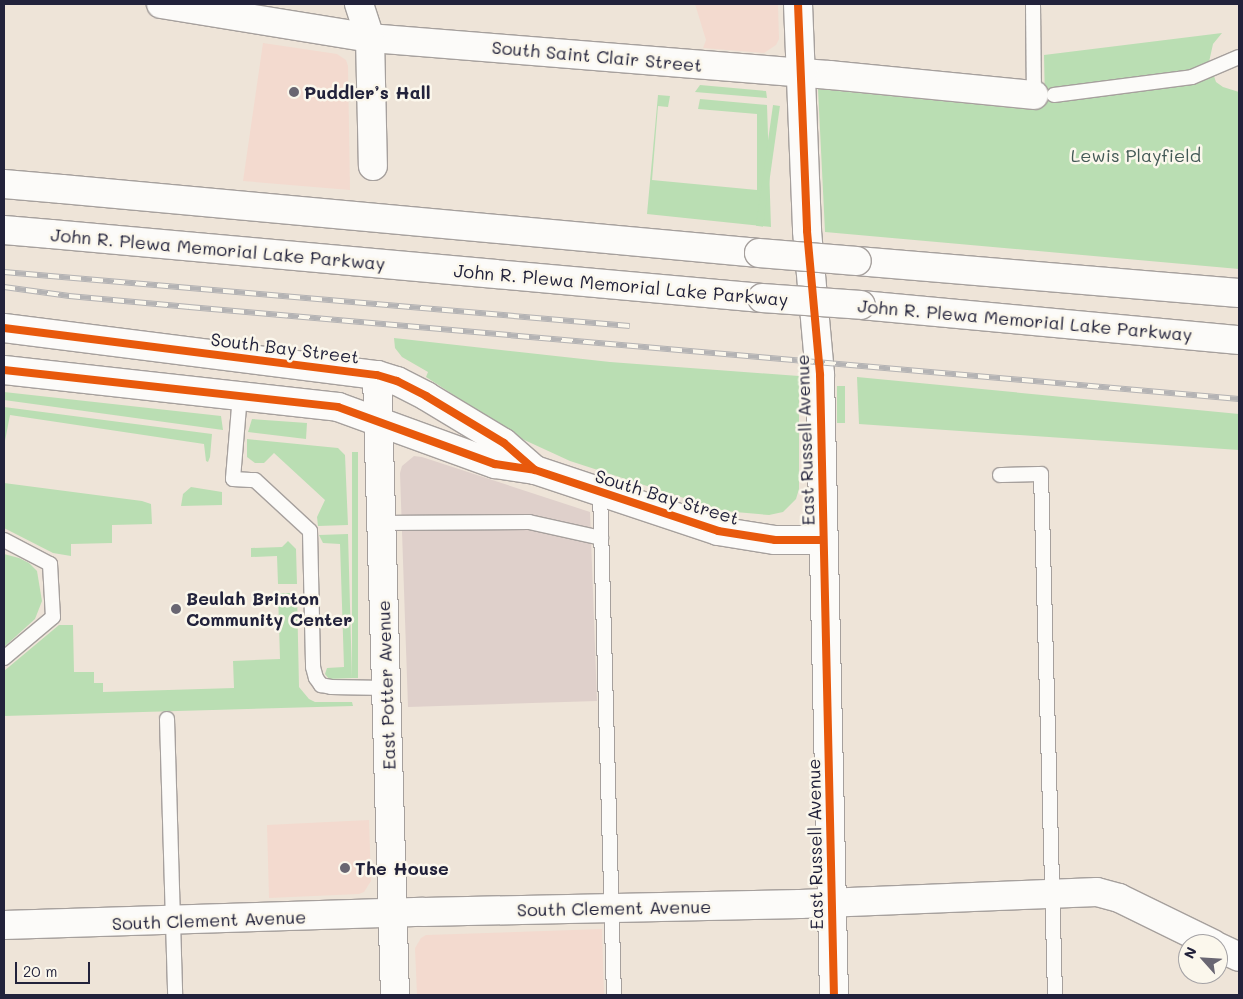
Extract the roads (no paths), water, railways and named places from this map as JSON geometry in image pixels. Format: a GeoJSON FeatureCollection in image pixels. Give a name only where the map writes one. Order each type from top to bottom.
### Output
{"type":"FeatureCollection","features":[{"type":"Feature","properties":{"kind":"main road","name":"South Saint Clair Street"},"geometry":{"type":"LineString","coordinates":[[161,4],[370,38],[1044,95]]}},
{"type":"Feature","properties":{"kind":"main road"},"geometry":{"type":"LineString","coordinates":[[359,4],[370,38],[373,166]]}},
{"type":"Feature","properties":{"kind":"main road","name":"East Russell Avenue"},"geometry":{"type":"LineString","coordinates":[[798,4],[807,231],[820,375],[834,995]]}},
{"type":"Feature","properties":{"kind":"main road"},"geometry":{"type":"LineString","coordinates":[[4,184],[759,253],[1239,293]]}},
{"type":"Feature","properties":{"kind":"main road","name":"John R. Plewa Memorial Lake Parkway"},"geometry":{"type":"LineString","coordinates":[[4,230],[1239,340]]}},
{"type":"Feature","properties":{"kind":"main road","name":"South Bay Street"},"geometry":{"type":"LineString","coordinates":[[4,328],[377,375],[397,381],[426,396],[504,443],[536,470]]}},
{"type":"Feature","properties":{"kind":"main road","name":"South Bay Street"},"geometry":{"type":"LineString","coordinates":[[4,370],[338,407],[494,464],[536,470],[733,534],[776,540],[823,540]]}},
{"type":"Feature","properties":{"kind":"main road","name":"East Potter Avenue"},"geometry":{"type":"LineString","coordinates":[[377,375],[394,995]]}},
{"type":"Feature","properties":{"kind":"main road","name":"South Clement Avenue"},"geometry":{"type":"LineString","coordinates":[[4,926],[831,903],[1097,892],[1119,898],[1193,934]]}},
{"type":"Feature","properties":{"kind":"lane"},"geometry":{"type":"LineString","coordinates":[[1033,4],[1044,95],[1192,77],[1239,57]]}},
{"type":"Feature","properties":{"kind":"lane"},"geometry":{"type":"LineString","coordinates":[[240,395],[233,479],[255,480],[310,531],[313,667],[316,678],[321,685],[332,687],[386,688]]}},
{"type":"Feature","properties":{"kind":"lane"},"geometry":{"type":"LineString","coordinates":[[1000,475],[1041,474],[1055,995]]}},
{"type":"Feature","properties":{"kind":"lane"},"geometry":{"type":"LineString","coordinates":[[600,492],[614,995]]}},
{"type":"Feature","properties":{"kind":"lane"},"geometry":{"type":"LineString","coordinates":[[381,522],[529,522],[600,538]]}},
{"type":"Feature","properties":{"kind":"lane"},"geometry":{"type":"LineString","coordinates":[[4,540],[50,564],[53,617],[4,658]]}},
{"type":"Feature","properties":{"kind":"lane"},"geometry":{"type":"LineString","coordinates":[[167,719],[175,995]]}},
{"type":"Feature","properties":{"kind":"railway"},"geometry":{"type":"LineString","coordinates":[[4,272],[630,326]]}},
{"type":"Feature","properties":{"kind":"railway"},"geometry":{"type":"LineString","coordinates":[[4,287],[69,296],[189,307],[1239,399]]}},
{"type":"Feature","properties":{"kind":"place","name":"Puddler’s Hall"},"geometry":{"type":"Point","coordinates":[294,92]}},
{"type":"Feature","properties":{"kind":"place","name":"Beulah Brinton Community Center"},"geometry":{"type":"Point","coordinates":[176,609]}},
{"type":"Feature","properties":{"kind":"place","name":"The House"},"geometry":{"type":"Point","coordinates":[345,868]}},
{"type":"Feature","properties":{"kind":"park label","name":"Lewis Playfield"},"geometry":{"type":"Point","coordinates":[1136,155]}}]}
